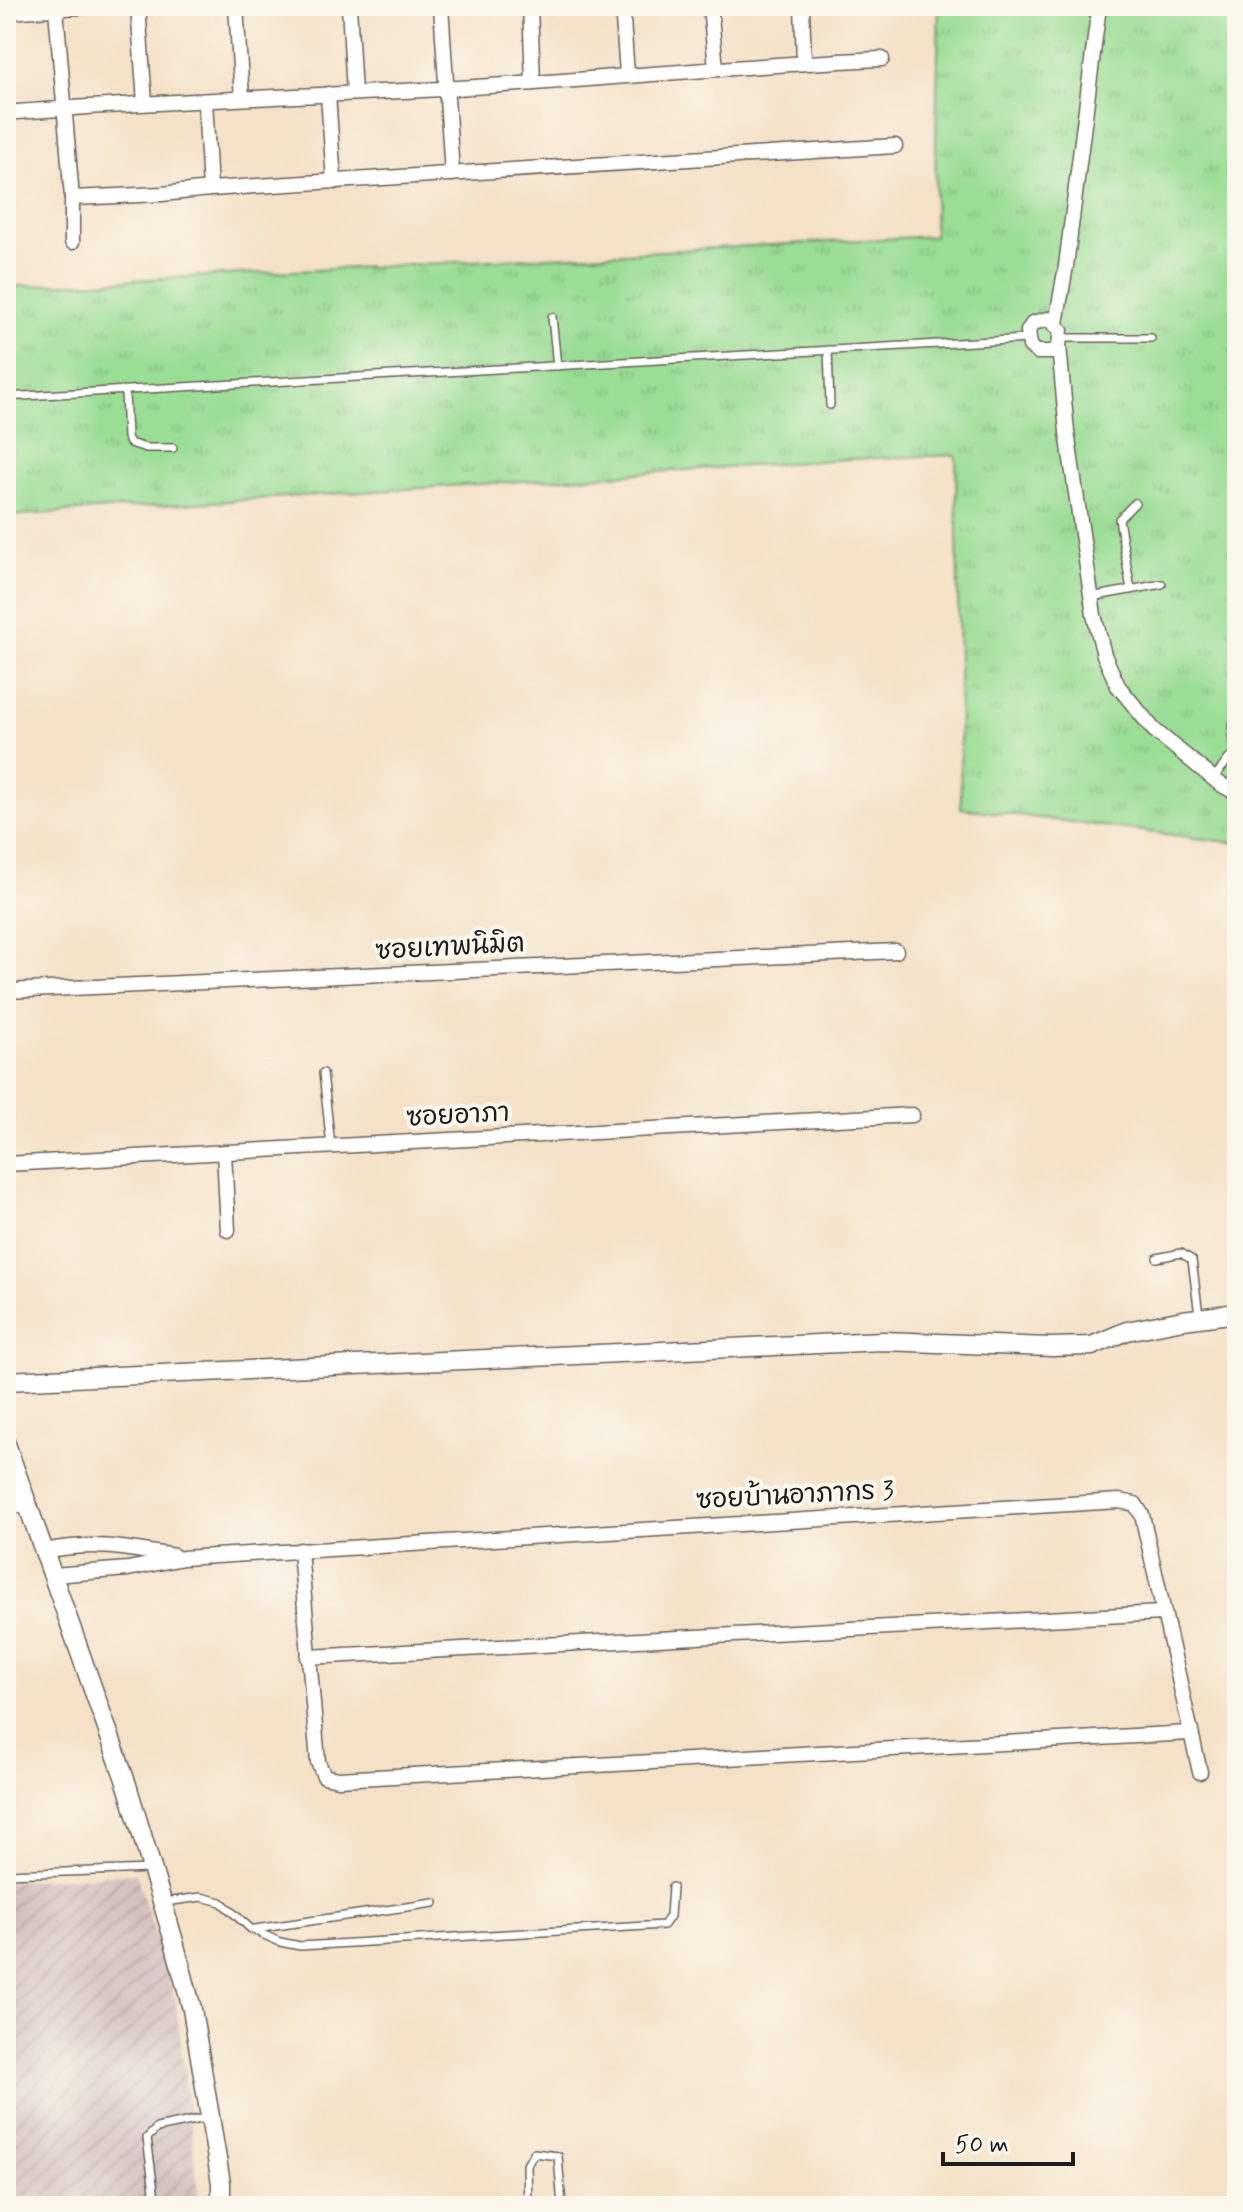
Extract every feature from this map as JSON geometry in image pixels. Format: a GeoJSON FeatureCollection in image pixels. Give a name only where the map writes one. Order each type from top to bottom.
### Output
{"type":"FeatureCollection","features":[{"type":"Feature","properties":{"kind":"street"},"geometry":{"type":"LineString","coordinates":[[6,12],[95,6]]}},
{"type":"Feature","properties":{"kind":"street"},"geometry":{"type":"LineString","coordinates":[[138,6],[145,103]]}},
{"type":"Feature","properties":{"kind":"street"},"geometry":{"type":"LineString","coordinates":[[236,6],[242,98]]}},
{"type":"Feature","properties":{"kind":"street"},"geometry":{"type":"LineString","coordinates":[[349,6],[354,93]]}},
{"type":"Feature","properties":{"kind":"street"},"geometry":{"type":"LineString","coordinates":[[441,6],[452,174]]}},
{"type":"Feature","properties":{"kind":"street"},"geometry":{"type":"LineString","coordinates":[[530,6],[533,82]]}},
{"type":"Feature","properties":{"kind":"street"},"geometry":{"type":"LineString","coordinates":[[622,6],[627,74]]}},
{"type":"Feature","properties":{"kind":"street"},"geometry":{"type":"LineString","coordinates":[[710,6],[716,68]]}},
{"type":"Feature","properties":{"kind":"street"},"geometry":{"type":"LineString","coordinates":[[802,6],[804,62]]}},
{"type":"Feature","properties":{"kind":"street"},"geometry":{"type":"LineString","coordinates":[[1056,323],[1099,6]]}},
{"type":"Feature","properties":{"kind":"street"},"geometry":{"type":"LineString","coordinates":[[56,9],[72,198],[72,242]]}},
{"type":"Feature","properties":{"kind":"street"},"geometry":{"type":"LineString","coordinates":[[6,113],[445,89],[627,74],[882,59]]}},
{"type":"Feature","properties":{"kind":"street"},"geometry":{"type":"LineString","coordinates":[[328,94],[334,182]]}},
{"type":"Feature","properties":{"kind":"street"},"geometry":{"type":"LineString","coordinates":[[205,101],[210,189]]}},
{"type":"Feature","properties":{"kind":"street"},"geometry":{"type":"LineString","coordinates":[[72,198],[895,146]]}},
{"type":"Feature","properties":{"kind":"street"},"geometry":{"type":"LineString","coordinates":[[1061,342],[1053,352],[1037,352],[1027,339],[1028,331],[1040,319],[1056,323],[1061,330],[1067,432],[1091,597],[1104,655],[1118,686],[1154,730],[1213,779],[1237,793]]}},
{"type":"Feature","properties":{"kind":"street","name":"ซอยเทพนิมิต"},"geometry":{"type":"LineString","coordinates":[[6,991],[896,951]]}},
{"type":"Feature","properties":{"kind":"street","name":"ซอยอาภา"},"geometry":{"type":"LineString","coordinates":[[6,1164],[912,1115]]}},
{"type":"Feature","properties":{"kind":"street"},"geometry":{"type":"LineString","coordinates":[[224,1152],[228,1230]]}},
{"type":"Feature","properties":{"kind":"street"},"geometry":{"type":"LineString","coordinates":[[6,1381],[883,1341],[1092,1346],[1127,1331],[1237,1313]]}},
{"type":"Feature","properties":{"kind":"street"},"geometry":{"type":"LineString","coordinates":[[6,1444],[19,1494],[45,1551],[127,1785],[163,1902],[192,2009],[221,2183],[221,2206]]}},
{"type":"Feature","properties":{"kind":"street"},"geometry":{"type":"LineString","coordinates":[[6,1506],[19,1494]]}},
{"type":"Feature","properties":{"kind":"street","name":"ซอยบ้านอาภากร 3"},"geometry":{"type":"LineString","coordinates":[[53,1575],[128,1569],[183,1558],[1119,1501],[1135,1504],[1142,1515],[1200,1772]]}},
{"type":"Feature","properties":{"kind":"street","name":"ซอยบ้านอาภากร 3"},"geometry":{"type":"LineString","coordinates":[[45,1551],[76,1545],[109,1546],[183,1558]]}},
{"type":"Feature","properties":{"kind":"street"},"geometry":{"type":"LineString","coordinates":[[300,1550],[318,1762],[324,1776],[338,1779],[1190,1733]]}},
{"type":"Feature","properties":{"kind":"street"},"geometry":{"type":"LineString","coordinates":[[308,1657],[1162,1613]]}},
{"type":"Feature","properties":{"kind":"street"},"geometry":{"type":"LineString","coordinates":[[221,2183],[229,2206]]}},
{"type":"Feature","properties":{"kind":"lane"},"geometry":{"type":"LineString","coordinates":[[552,317],[557,366]]}},
{"type":"Feature","properties":{"kind":"lane"},"geometry":{"type":"LineString","coordinates":[[1061,342],[1151,338]]}},
{"type":"Feature","properties":{"kind":"lane"},"geometry":{"type":"LineString","coordinates":[[6,397],[1027,339]]}},
{"type":"Feature","properties":{"kind":"lane"},"geometry":{"type":"LineString","coordinates":[[828,350],[830,405]]}},
{"type":"Feature","properties":{"kind":"lane"},"geometry":{"type":"LineString","coordinates":[[125,392],[127,437],[130,443],[146,448],[173,448]]}},
{"type":"Feature","properties":{"kind":"lane"},"geometry":{"type":"LineString","coordinates":[[1131,590],[1119,519],[1135,503]]}},
{"type":"Feature","properties":{"kind":"lane"},"geometry":{"type":"LineString","coordinates":[[1091,597],[1162,584]]}},
{"type":"Feature","properties":{"kind":"lane"},"geometry":{"type":"LineString","coordinates":[[1213,779],[1236,751],[1231,737],[1232,724],[1237,716]]}},
{"type":"Feature","properties":{"kind":"lane"},"geometry":{"type":"LineString","coordinates":[[323,1073],[331,1146]]}},
{"type":"Feature","properties":{"kind":"lane"},"geometry":{"type":"LineString","coordinates":[[1157,1258],[1181,1253],[1192,1260],[1199,1318]]}},
{"type":"Feature","properties":{"kind":"lane"},"geometry":{"type":"LineString","coordinates":[[6,1874],[153,1869]]}},
{"type":"Feature","properties":{"kind":"lane"},"geometry":{"type":"LineString","coordinates":[[163,1902],[201,1897],[221,1902],[251,1929],[280,1942],[300,1946],[664,1925],[670,1916],[672,1887]]}},
{"type":"Feature","properties":{"kind":"lane"},"geometry":{"type":"LineString","coordinates":[[251,1929],[434,1903]]}},
{"type":"Feature","properties":{"kind":"lane"},"geometry":{"type":"LineString","coordinates":[[156,2206],[147,2138],[157,2128],[210,2117]]}},
{"type":"Feature","properties":{"kind":"lane"},"geometry":{"type":"LineString","coordinates":[[528,2206],[527,2165],[534,2153],[558,2156],[562,2206]]}},
{"type":"Feature","properties":{"kind":"shaded area"},"geometry":{"type":"Polygon","coordinates":[[[136,1873],[176,2002],[200,2206],[6,2206],[6,1882],[136,1873]]]}},
{"type":"Feature","properties":{"kind":"green space"},"geometry":{"type":"Polygon","coordinates":[[[939,6],[1237,6],[1237,843],[961,808],[956,455],[848,459],[6,516],[6,287],[934,236],[939,6]]]}}]}
